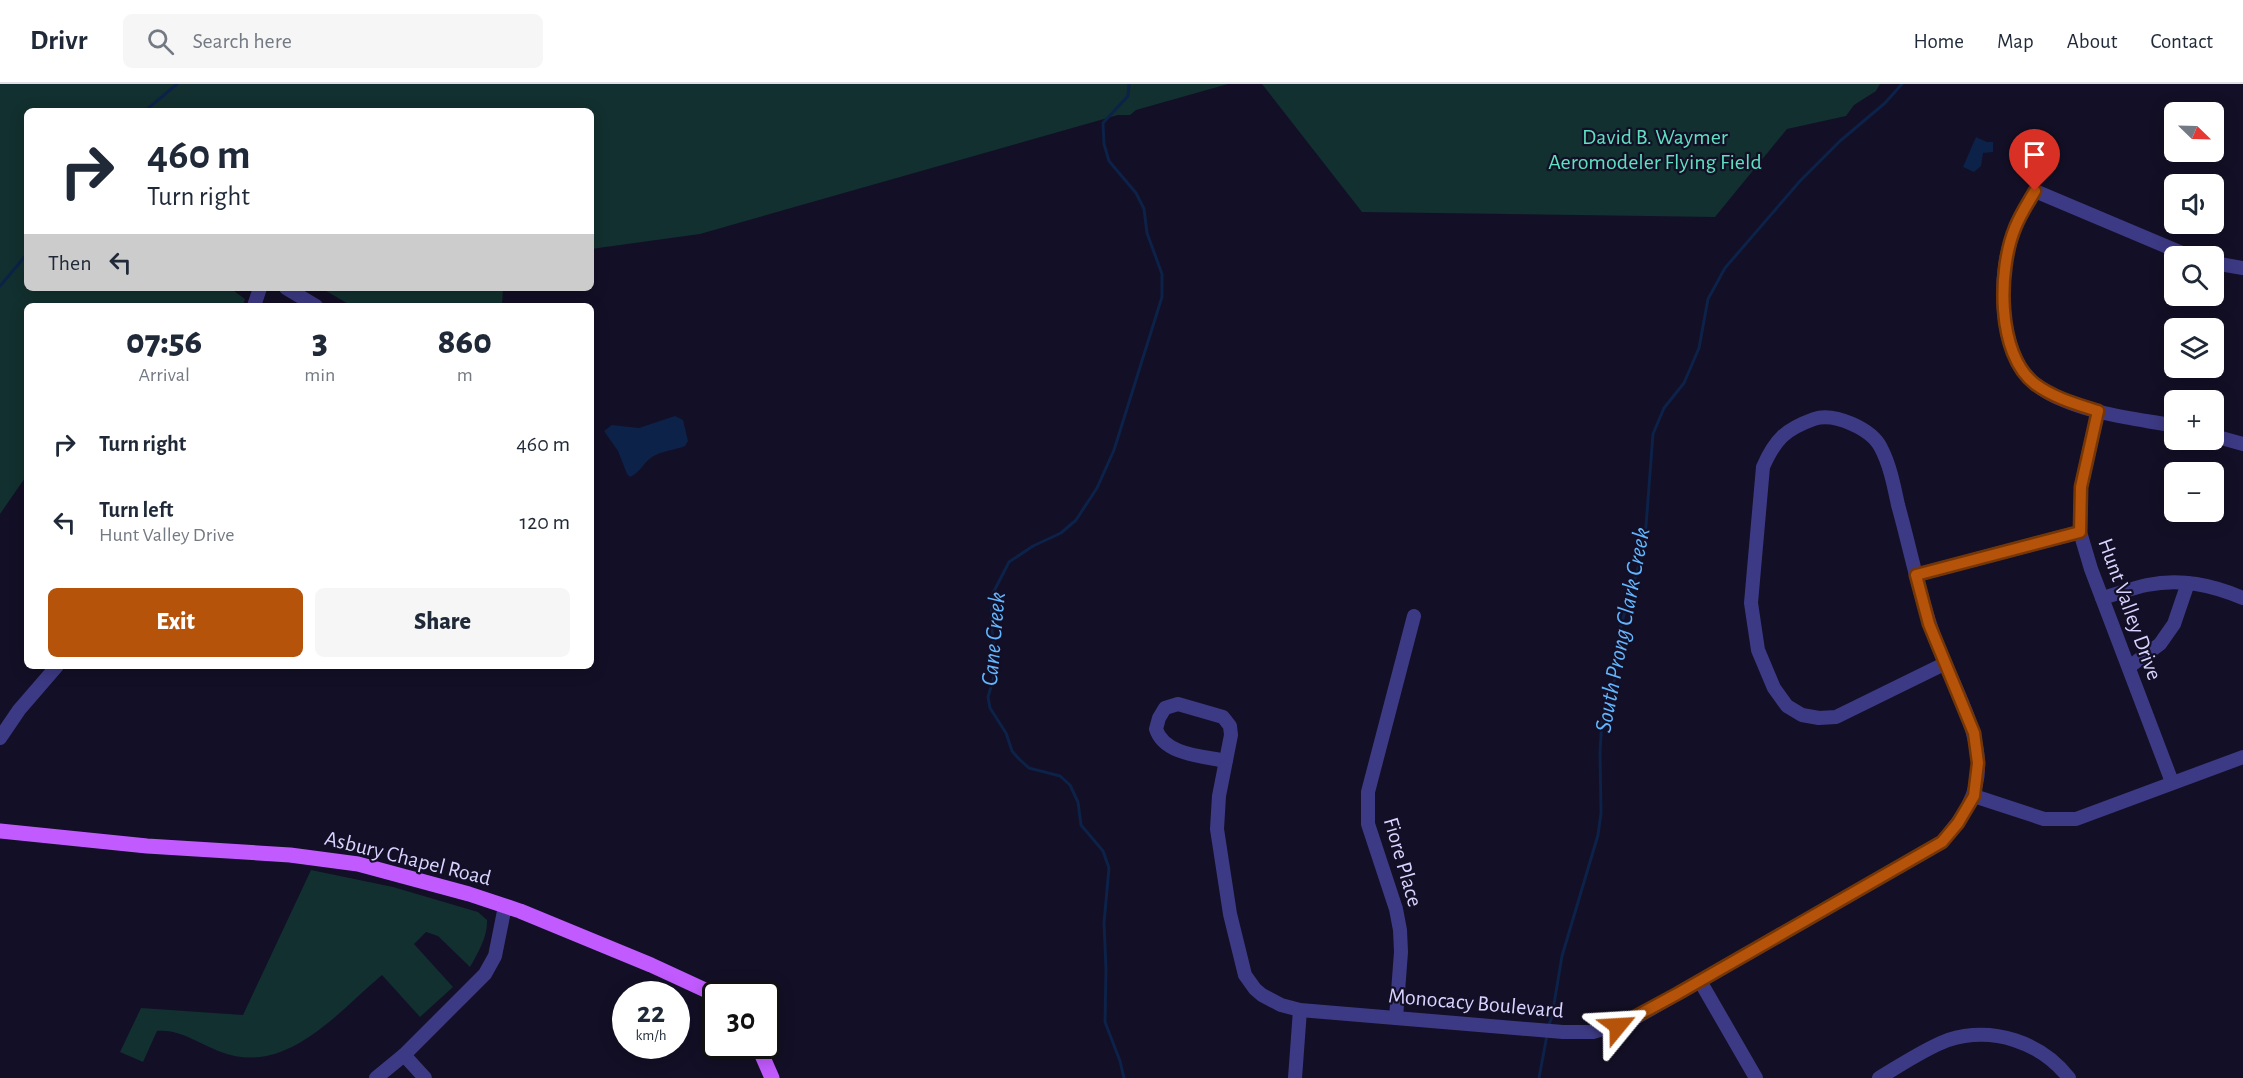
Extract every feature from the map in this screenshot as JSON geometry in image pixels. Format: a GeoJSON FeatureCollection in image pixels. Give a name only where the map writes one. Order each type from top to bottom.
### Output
{"type":"FeatureCollection","features":[{"type":"Feature","properties":{"kind":"main road","name":"Asbury Chapel Road"},"geometry":{"type":"LineString","coordinates":[[0,831],[147,846],[281,854],[358,864],[505,906],[564,927],[702,989]]}},
{"type":"Feature","properties":{"kind":"main road"},"geometry":{"type":"LineString","coordinates":[[764,1059],[772,1078]]}},
{"type":"Feature","properties":{"kind":"street"},"geometry":{"type":"LineString","coordinates":[[2164,424],[2098,411],[2062,400],[2034,383],[2021,368],[2012,348],[2006,324],[2004,285],[2007,254],[2015,228],[2035,191],[2165,246]]}},
{"type":"Feature","properties":{"kind":"street"},"geometry":{"type":"LineString","coordinates":[[2224,265],[2243,268]]}},
{"type":"Feature","properties":{"kind":"street"},"geometry":{"type":"LineString","coordinates":[[291,291],[311,303]]}},
{"type":"Feature","properties":{"kind":"street","name":"Hunt Valley Drive"},"geometry":{"type":"LineString","coordinates":[[2098,411],[2081,487],[2080,532],[2102,598],[2172,782]]}},
{"type":"Feature","properties":{"kind":"street","name":"Monocacy Boulevard"},"geometry":{"type":"LineString","coordinates":[[1226,762],[1180,751],[1164,742],[1156,729],[1165,708],[1168,705],[1178,704],[1223,717],[1228,722],[1231,735],[1217,811],[1217,829],[1230,915],[1245,975],[1262,995],[1281,1005],[1300,1010],[1563,1032],[1593,1032],[1618,1026],[1942,842],[1958,823],[1974,796],[1978,763],[1974,733],[1929,624],[1881,446],[1863,429],[1842,420],[1819,417],[1794,426],[1781,436],[1763,467],[1751,603],[1758,650],[1774,688],[1787,706],[1802,715],[1820,718],[1836,717],[1944,664]]}},
{"type":"Feature","properties":{"kind":"street"},"geometry":{"type":"LineString","coordinates":[[2224,439],[2243,444]]}},
{"type":"Feature","properties":{"kind":"street"},"geometry":{"type":"LineString","coordinates":[[1916,575],[2080,532]]}},
{"type":"Feature","properties":{"kind":"street"},"geometry":{"type":"LineString","coordinates":[[2102,598],[2147,585],[2180,581],[2215,587],[2243,598]]}},
{"type":"Feature","properties":{"kind":"street"},"geometry":{"type":"LineString","coordinates":[[2129,667],[2160,644],[2174,624],[2188,583]]}},
{"type":"Feature","properties":{"kind":"street","name":"Fiore Place"},"geometry":{"type":"LineString","coordinates":[[1396,1018],[1401,952],[1400,930],[1396,909],[1366,813],[1372,767],[1414,616]]}},
{"type":"Feature","properties":{"kind":"street"},"geometry":{"type":"LineString","coordinates":[[0,738],[19,710],[54,669]]}},
{"type":"Feature","properties":{"kind":"street"},"geometry":{"type":"LineString","coordinates":[[1974,796],[2044,819],[2076,819],[2243,756]]}},
{"type":"Feature","properties":{"kind":"street"},"geometry":{"type":"LineString","coordinates":[[376,1078],[404,1055],[485,974],[495,956],[505,906]]}},
{"type":"Feature","properties":{"kind":"street"},"geometry":{"type":"LineString","coordinates":[[1700,981],[1756,1078]]}},
{"type":"Feature","properties":{"kind":"street"},"geometry":{"type":"LineString","coordinates":[[1294,1078],[1300,1010]]}},
{"type":"Feature","properties":{"kind":"street"},"geometry":{"type":"LineString","coordinates":[[1879,1078],[1938,1044],[1979,1035],[2000,1036],[2030,1046],[2048,1057],[2069,1078]]}},
{"type":"Feature","properties":{"kind":"street"},"geometry":{"type":"LineString","coordinates":[[404,1055],[425,1078]]}},
{"type":"Feature","properties":{"kind":"green space"},"geometry":{"type":"Polygon","coordinates":[[[0,84],[1228,84],[1136,110],[1130,115],[1118,115],[700,234],[594,249],[594,108],[24,108],[24,291],[234,291],[245,299],[244,303],[24,303],[24,479],[0,514],[0,84]]]}},
{"type":"Feature","properties":{"kind":"green space","name":"David B. Waymer Aeromodeler Flying Field"},"geometry":{"type":"Polygon","coordinates":[[[1262,84],[1880,84],[1876,91],[1854,105],[1846,116],[1787,129],[1715,217],[1362,212],[1262,84]]]}},
{"type":"Feature","properties":{"kind":"green space"},"geometry":{"type":"Polygon","coordinates":[[[326,291],[503,291],[502,303],[347,303],[326,291]]]}},
{"type":"Feature","properties":{"kind":"green space"},"geometry":{"type":"Polygon","coordinates":[[[311,870],[393,887],[478,912],[487,920],[482,944],[470,967],[438,936],[426,932],[414,944],[453,987],[420,1017],[382,975],[309,1037],[267,1056],[245,1057],[221,1052],[181,1034],[165,1031],[157,1031],[143,1062],[120,1052],[141,1008],[243,1015],[311,870]]]}},
{"type":"Feature","properties":{"kind":"water"},"geometry":{"type":"Polygon","coordinates":[[[1976,137],[1993,142],[1993,152],[1983,153],[1981,166],[1974,172],[1963,167],[1976,137]]]}},
{"type":"Feature","properties":{"kind":"water"},"geometry":{"type":"Polygon","coordinates":[[[675,416],[683,420],[688,441],[685,446],[652,457],[630,477],[618,451],[604,431],[612,425],[639,428],[675,416]]]}},
{"type":"Feature","properties":{"kind":"waterway"},"geometry":{"type":"LineString","coordinates":[[149,108],[177,84]]}},
{"type":"Feature","properties":{"kind":"waterway","name":"Cane Creek"},"geometry":{"type":"LineString","coordinates":[[1124,1078],[1105,1022],[1104,923],[1109,868],[1103,851],[1081,825],[1078,802],[1070,785],[1060,776],[1029,768],[1012,751],[1006,733],[990,708],[988,697],[995,673],[991,619],[993,593],[1009,562],[1033,546],[1061,533],[1076,520],[1097,488],[1114,450],[1162,297],[1162,274],[1147,233],[1144,209],[1136,193],[1109,161],[1104,144],[1103,123],[1128,96],[1129,84]]}},
{"type":"Feature","properties":{"kind":"waterway","name":"South Prong Clark Creek"},"geometry":{"type":"LineString","coordinates":[[1548,1028],[1562,956],[1598,835],[1601,813],[1602,719],[1604,705],[1615,679],[1621,625],[1640,561],[1646,526],[1653,434],[1664,408],[1684,383],[1699,348],[1708,299],[1725,268],[1800,181],[1840,141],[1885,103],[1902,84]]}},
{"type":"Feature","properties":{"kind":"waterway"},"geometry":{"type":"LineString","coordinates":[[0,286],[24,258]]}},
{"type":"Feature","properties":{"kind":"waterway","name":"South Prong Clark Creek"},"geometry":{"type":"LineString","coordinates":[[1539,1078],[1547,1035]]}},
{"type":"Feature","properties":{"kind":"route"},"geometry":{"type":"LineString","coordinates":[[1618,1026],[1942,842],[1958,823],[1974,796],[1978,763],[1974,733],[1929,624],[1916,575],[2080,532],[2081,487],[2098,411],[2062,400],[2034,383],[2021,368],[2012,348],[2006,324],[2004,285],[2007,254],[2015,228],[2035,191]]}}]}
